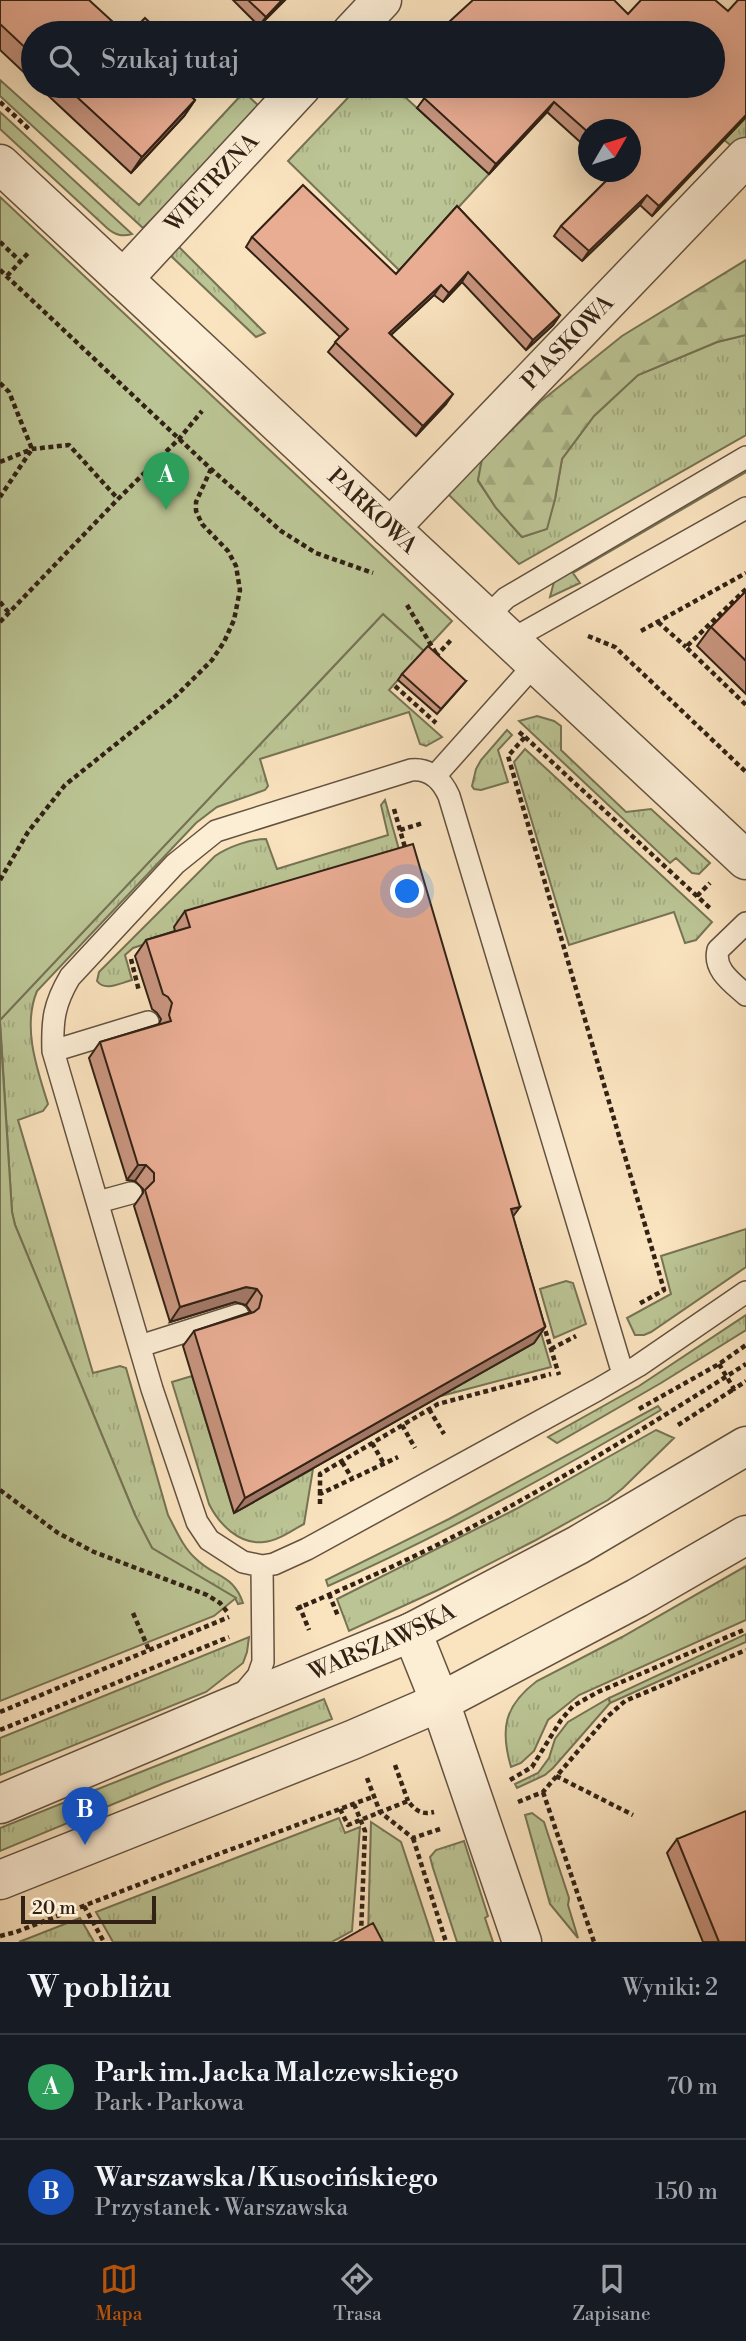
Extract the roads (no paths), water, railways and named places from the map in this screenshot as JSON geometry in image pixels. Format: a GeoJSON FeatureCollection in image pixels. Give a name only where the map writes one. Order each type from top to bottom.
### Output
{"type":"FeatureCollection","features":[{"type":"Feature","properties":{"kind":"street"},"geometry":{"type":"LineString","coordinates":[[362,21],[382,0]]}},
{"type":"Feature","properties":{"kind":"street","name":"WIETRZNA"},"geometry":{"type":"LineString","coordinates":[[122,279],[291,98]]}},
{"type":"Feature","properties":{"kind":"street","name":"PIASKOWA"},"geometry":{"type":"LineString","coordinates":[[390,528],[746,157]]}},
{"type":"Feature","properties":{"kind":"street","name":"PARKOWA"},"geometry":{"type":"LineString","coordinates":[[0,163],[746,860]]}},
{"type":"Feature","properties":{"kind":"street","name":"WARSZAWSKA"},"geometry":{"type":"LineString","coordinates":[[0,1804],[412,1632],[578,1545],[746,1446]]}},
{"type":"Feature","properties":{"kind":"street"},"geometry":{"type":"LineString","coordinates":[[0,1880],[352,1740],[440,1702],[637,1598],[746,1535]]}},
{"type":"Feature","properties":{"kind":"street"},"geometry":{"type":"LineString","coordinates":[[412,1632],[440,1702],[522,1942]]}},
{"type":"Feature","properties":{"kind":"street"},"geometry":{"type":"LineString","coordinates":[[471,1792],[462,1734],[466,1712],[501,1669]]}},
{"type":"Feature","properties":{"kind":"lane"},"geometry":{"type":"LineString","coordinates":[[435,776],[495,709],[506,598],[746,457]]}},
{"type":"Feature","properties":{"kind":"lane"},"geometry":{"type":"LineString","coordinates":[[502,634],[545,619],[746,508]]}},
{"type":"Feature","properties":{"kind":"lane"},"geometry":{"type":"LineString","coordinates":[[623,1374],[450,796],[435,776],[419,769],[216,831],[174,864],[70,977],[59,996],[54,1012],[53,1051],[152,1389],[197,1522],[209,1540],[243,1562],[262,1566],[288,1558],[321,1541],[623,1374],[746,1292]]}},
{"type":"Feature","properties":{"kind":"lane"},"geometry":{"type":"LineString","coordinates":[[741,928],[718,950],[717,961],[724,974],[746,995]]}},
{"type":"Feature","properties":{"kind":"lane"},"geometry":{"type":"LineString","coordinates":[[53,1051],[148,1022]]}},
{"type":"Feature","properties":{"kind":"lane"},"geometry":{"type":"LineString","coordinates":[[98,1202],[131,1193]]}},
{"type":"Feature","properties":{"kind":"lane"},"geometry":{"type":"LineString","coordinates":[[140,1346],[239,1315]]}},
{"type":"Feature","properties":{"kind":"lane"},"geometry":{"type":"LineString","coordinates":[[230,1706],[258,1676],[263,1662],[262,1566]]}},
{"type":"Feature","properties":{"kind":"place","name":"Park im. Jacka Malczewskiego"},"geometry":{"type":"Point","coordinates":[166,510]}},
{"type":"Feature","properties":{"kind":"place","name":"Warszawska / Kusocińskiego"},"geometry":{"type":"Point","coordinates":[85,1845]}}]}
